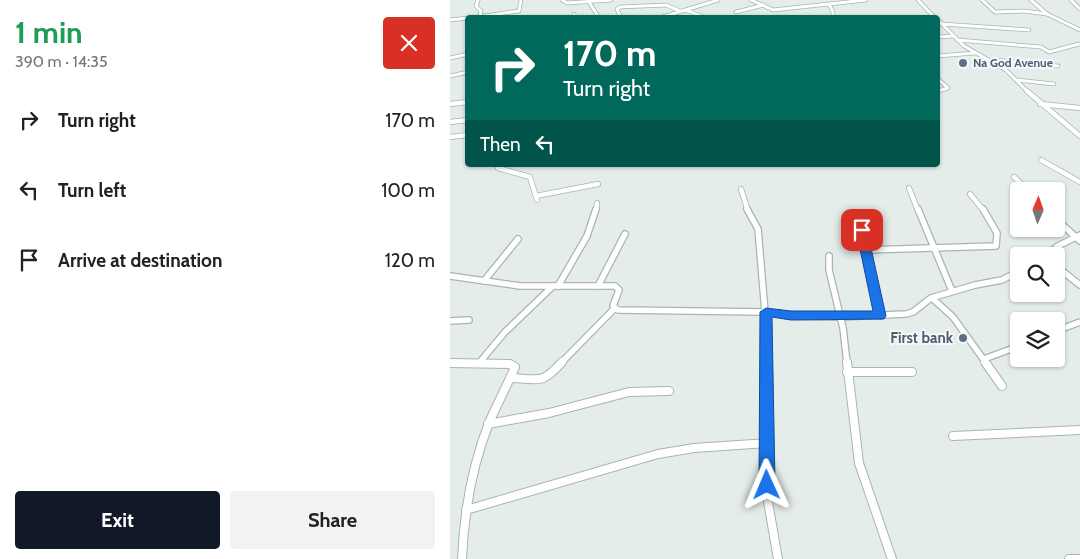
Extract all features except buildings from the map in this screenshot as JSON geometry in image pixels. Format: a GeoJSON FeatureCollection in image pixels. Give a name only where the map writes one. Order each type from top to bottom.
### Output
{"type":"FeatureCollection","features":[{"type":"Feature","properties":{"kind":"street"},"geometry":{"type":"LineString","coordinates":[[478,0],[476,6],[482,15]]}},
{"type":"Feature","properties":{"kind":"street"},"geometry":{"type":"LineString","coordinates":[[500,15],[520,11],[521,0]]}},
{"type":"Feature","properties":{"kind":"street"},"geometry":{"type":"LineString","coordinates":[[562,0],[566,3],[611,0]]}},
{"type":"Feature","properties":{"kind":"street"},"geometry":{"type":"LineString","coordinates":[[670,15],[718,0]]}},
{"type":"Feature","properties":{"kind":"street"},"geometry":{"type":"LineString","coordinates":[[751,0],[773,10],[842,1],[866,0]]}},
{"type":"Feature","properties":{"kind":"street"},"geometry":{"type":"LineString","coordinates":[[918,0],[932,15]]}},
{"type":"Feature","properties":{"kind":"street"},"geometry":{"type":"LineString","coordinates":[[982,0],[995,12],[1024,11],[1047,14]]}},
{"type":"Feature","properties":{"kind":"street"},"geometry":{"type":"LineString","coordinates":[[1031,0],[1047,14],[1080,30]]}},
{"type":"Feature","properties":{"kind":"street"},"geometry":{"type":"LineString","coordinates":[[589,2],[596,15]]}},
{"type":"Feature","properties":{"kind":"street"},"geometry":{"type":"LineString","coordinates":[[1072,2],[1080,4]]}},
{"type":"Feature","properties":{"kind":"street"},"geometry":{"type":"LineString","coordinates":[[1072,2],[1080,9]]}},
{"type":"Feature","properties":{"kind":"street"},"geometry":{"type":"LineString","coordinates":[[828,4],[831,15]]}},
{"type":"Feature","properties":{"kind":"street"},"geometry":{"type":"LineString","coordinates":[[620,15],[617,9],[620,7],[666,5],[680,12]]}},
{"type":"Feature","properties":{"kind":"street"},"geometry":{"type":"LineString","coordinates":[[736,12],[764,5]]}},
{"type":"Feature","properties":{"kind":"street"},"geometry":{"type":"LineString","coordinates":[[817,5],[830,8]]}},
{"type":"Feature","properties":{"kind":"street"},"geometry":{"type":"LineString","coordinates":[[686,10],[698,15]]}},
{"type":"Feature","properties":{"kind":"street"},"geometry":{"type":"LineString","coordinates":[[450,20],[465,18]]}},
{"type":"Feature","properties":{"kind":"street"},"geometry":{"type":"LineString","coordinates":[[942,24],[1029,30]]}},
{"type":"Feature","properties":{"kind":"street"},"geometry":{"type":"LineString","coordinates":[[942,24],[957,40],[975,53],[1006,70],[1040,104],[1080,136]]}},
{"type":"Feature","properties":{"kind":"street"},"geometry":{"type":"LineString","coordinates":[[940,37],[953,36]]}},
{"type":"Feature","properties":{"kind":"street"},"geometry":{"type":"LineString","coordinates":[[957,40],[1041,47],[1049,52],[1079,44]]}},
{"type":"Feature","properties":{"kind":"street"},"geometry":{"type":"LineString","coordinates":[[940,56],[975,53]]}},
{"type":"Feature","properties":{"kind":"street"},"geometry":{"type":"LineString","coordinates":[[450,58],[465,55]]}},
{"type":"Feature","properties":{"kind":"street"},"geometry":{"type":"LineString","coordinates":[[988,60],[1058,66]]}},
{"type":"Feature","properties":{"kind":"street"},"geometry":{"type":"LineString","coordinates":[[450,76],[465,73]]}},
{"type":"Feature","properties":{"kind":"street"},"geometry":{"type":"LineString","coordinates":[[1017,80],[1054,84]]}},
{"type":"Feature","properties":{"kind":"street"},"geometry":{"type":"LineString","coordinates":[[940,81],[948,88],[940,90]]}},
{"type":"Feature","properties":{"kind":"street"},"geometry":{"type":"LineString","coordinates":[[450,104],[465,102]]}},
{"type":"Feature","properties":{"kind":"street"},"geometry":{"type":"LineString","coordinates":[[1040,104],[1080,108]]}},
{"type":"Feature","properties":{"kind":"street"},"geometry":{"type":"LineString","coordinates":[[450,122],[465,120]]}},
{"type":"Feature","properties":{"kind":"street"},"geometry":{"type":"LineString","coordinates":[[1072,130],[1080,132]]}},
{"type":"Feature","properties":{"kind":"street"},"geometry":{"type":"LineString","coordinates":[[450,137],[465,134]]}},
{"type":"Feature","properties":{"kind":"street"},"geometry":{"type":"LineString","coordinates":[[1041,160],[1080,182]]}},
{"type":"Feature","properties":{"kind":"street"},"geometry":{"type":"LineString","coordinates":[[498,167],[530,177],[537,198],[598,184]]}},
{"type":"Feature","properties":{"kind":"street"},"geometry":{"type":"LineString","coordinates":[[1014,177],[1019,182]]}},
{"type":"Feature","properties":{"kind":"street"},"geometry":{"type":"LineString","coordinates":[[909,188],[952,291]]}},
{"type":"Feature","properties":{"kind":"street"},"geometry":{"type":"LineString","coordinates":[[740,189],[745,206],[758,229],[766,312],[768,502],[778,559]]}},
{"type":"Feature","properties":{"kind":"street"},"geometry":{"type":"LineString","coordinates":[[866,250],[996,246],[998,244],[993,224],[970,194]]}},
{"type":"Feature","properties":{"kind":"street"},"geometry":{"type":"LineString","coordinates":[[478,363],[505,332],[555,286],[589,232],[596,213],[596,203]]}},
{"type":"Feature","properties":{"kind":"street"},"geometry":{"type":"LineString","coordinates":[[859,216],[880,316]]}},
{"type":"Feature","properties":{"kind":"street"},"geometry":{"type":"LineString","coordinates":[[1057,247],[1078,238],[1065,227]]}},
{"type":"Feature","properties":{"kind":"street"},"geometry":{"type":"LineString","coordinates":[[598,286],[625,234]]}},
{"type":"Feature","properties":{"kind":"street"},"geometry":{"type":"LineString","coordinates":[[484,281],[518,239]]}},
{"type":"Feature","properties":{"kind":"street"},"geometry":{"type":"LineString","coordinates":[[829,256],[830,270],[841,317],[859,463],[892,559]]}},
{"type":"Feature","properties":{"kind":"street"},"geometry":{"type":"LineString","coordinates":[[1065,273],[1080,285]]}},
{"type":"Feature","properties":{"kind":"street"},"geometry":{"type":"LineString","coordinates":[[450,276],[520,286],[615,286],[619,290],[613,306],[614,309],[570,352],[550,376],[544,379],[510,378]]}},
{"type":"Feature","properties":{"kind":"street"},"geometry":{"type":"LineString","coordinates":[[614,309],[678,312],[766,312],[791,316],[880,316],[913,312],[932,298],[1010,276]]}},
{"type":"Feature","properties":{"kind":"street"},"geometry":{"type":"LineString","coordinates":[[932,298],[953,316],[1002,386]]}},
{"type":"Feature","properties":{"kind":"street"},"geometry":{"type":"LineString","coordinates":[[450,321],[469,320]]}},
{"type":"Feature","properties":{"kind":"street"},"geometry":{"type":"LineString","coordinates":[[1065,328],[1080,322]]}},
{"type":"Feature","properties":{"kind":"street"},"geometry":{"type":"LineString","coordinates":[[984,359],[1010,349]]}},
{"type":"Feature","properties":{"kind":"street"},"geometry":{"type":"LineString","coordinates":[[450,363],[513,365],[514,367],[488,424],[471,483],[462,535],[462,559]]}},
{"type":"Feature","properties":{"kind":"street"},"geometry":{"type":"LineString","coordinates":[[847,372],[912,372]]}},
{"type":"Feature","properties":{"kind":"street"},"geometry":{"type":"LineString","coordinates":[[488,424],[549,412],[629,392],[669,391]]}},
{"type":"Feature","properties":{"kind":"street"},"geometry":{"type":"LineString","coordinates":[[953,436],[1080,430]]}},
{"type":"Feature","properties":{"kind":"street"},"geometry":{"type":"LineString","coordinates":[[466,510],[658,454],[694,448],[767,443]]}},
{"type":"Feature","properties":{"kind":"street"},"geometry":{"type":"LineString","coordinates":[[1069,559],[1080,559]]}},
{"type":"Feature","properties":{"kind":"place","name":"Na God Avenue"},"geometry":{"type":"Point","coordinates":[963,63]}},
{"type":"Feature","properties":{"kind":"place","name":"First bank"},"geometry":{"type":"Point","coordinates":[963,338]}},
{"type":"Feature","properties":{"kind":"route"},"geometry":{"type":"LineString","coordinates":[[767,485],[766,312],[791,316],[880,316],[862,230]]}}]}
